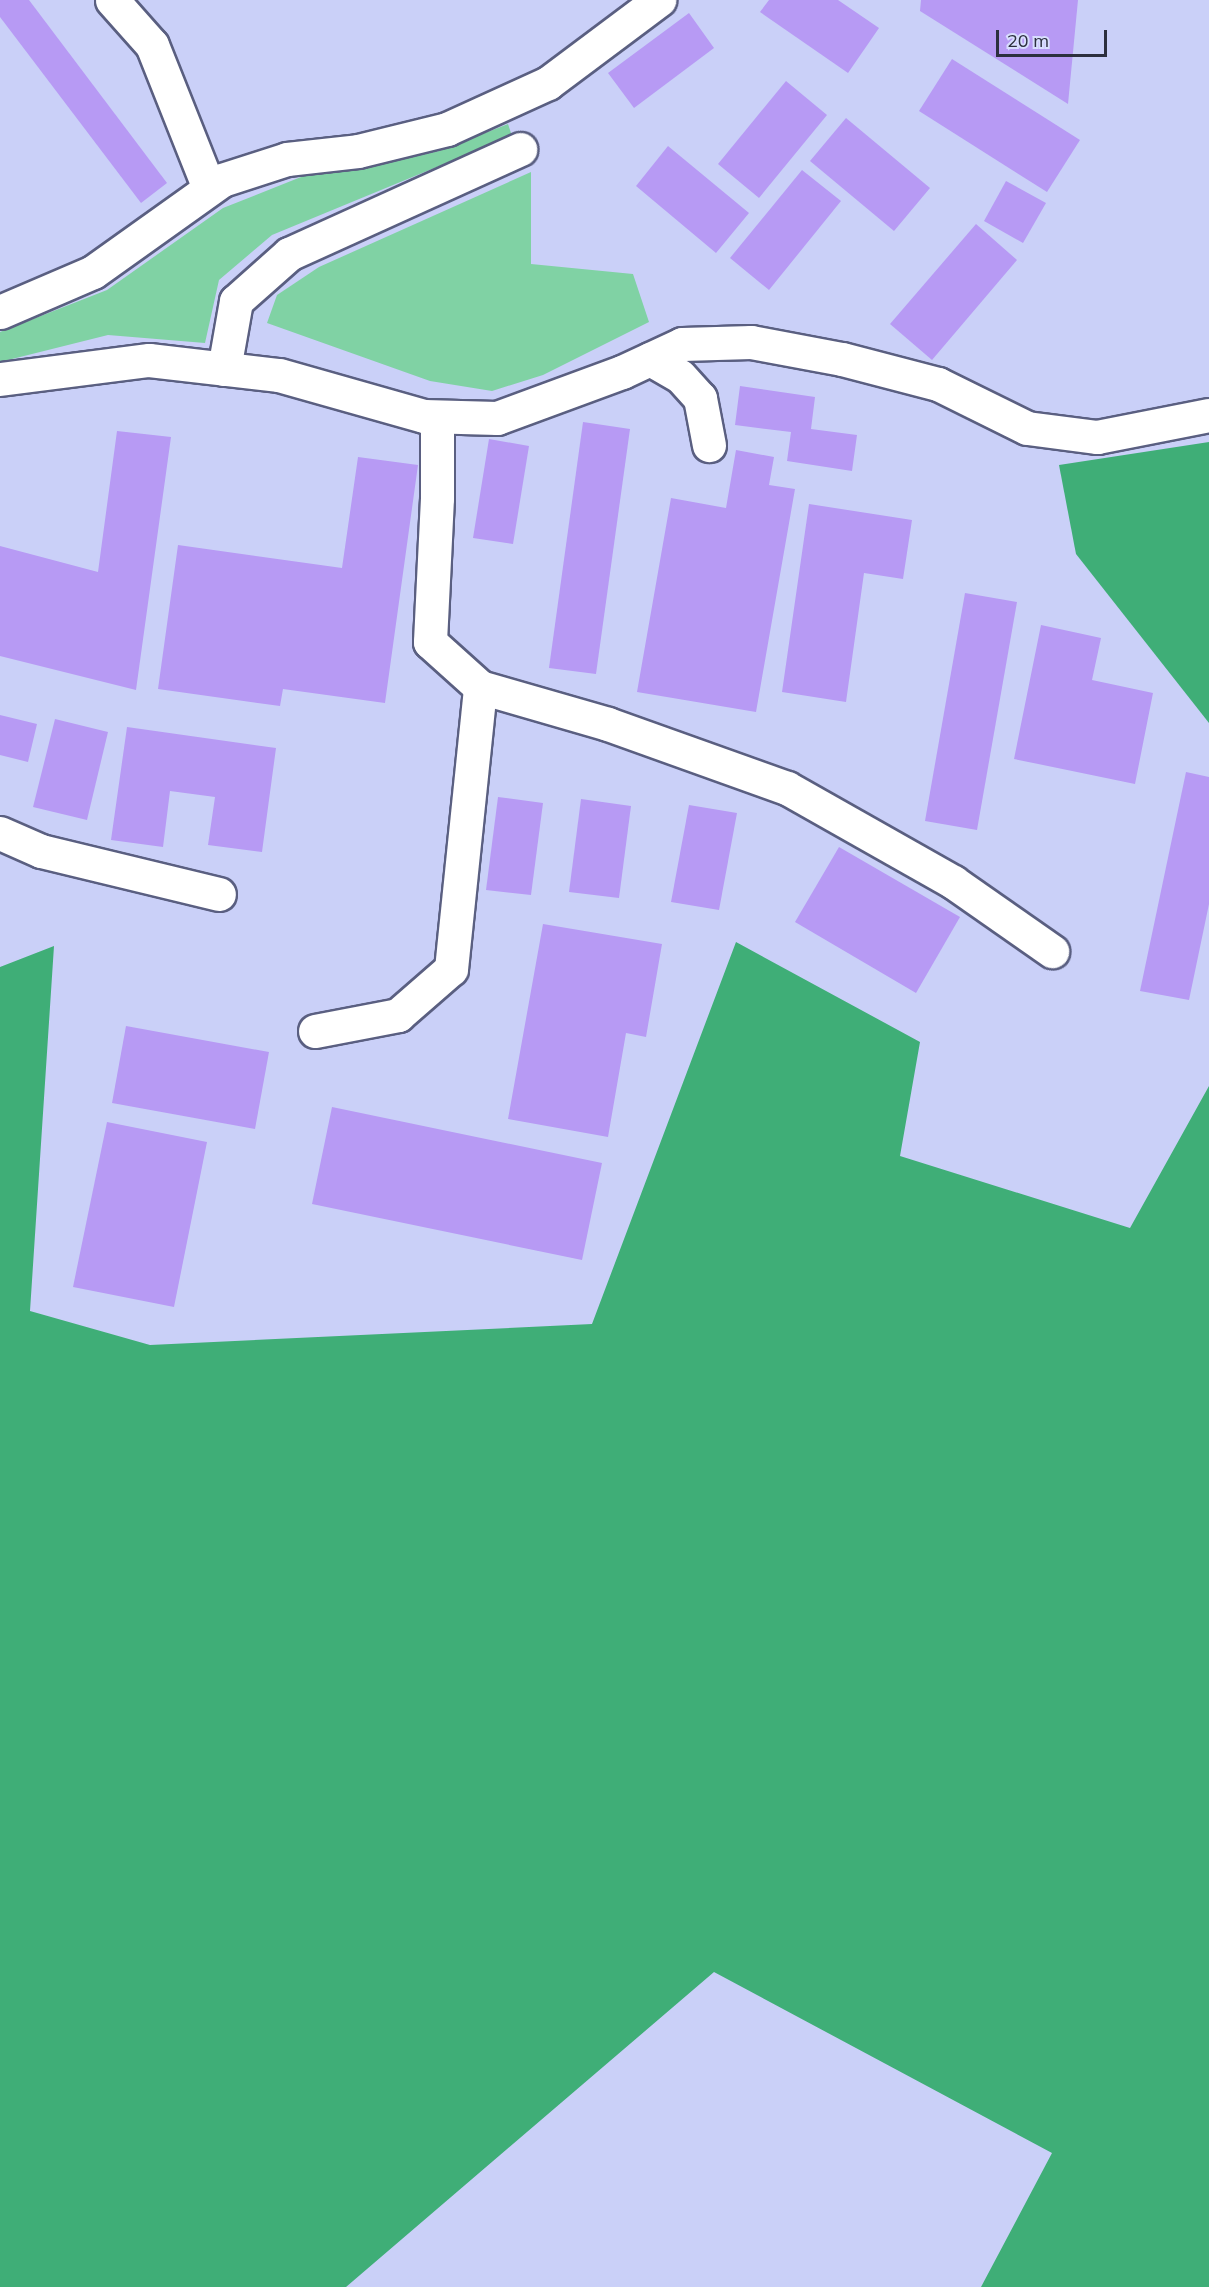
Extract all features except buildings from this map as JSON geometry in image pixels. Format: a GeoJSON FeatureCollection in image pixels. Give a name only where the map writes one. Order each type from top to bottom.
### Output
{"type":"FeatureCollection","features":[{"type":"Feature","properties":{"kind":"street"},"geometry":{"type":"LineString","coordinates":[[112,0],[152,45],[209,188]]}},
{"type":"Feature","properties":{"kind":"street"},"geometry":{"type":"LineString","coordinates":[[0,312],[93,272],[222,180],[286,159],[358,151],[447,129],[548,83],[659,0]]}},
{"type":"Feature","properties":{"kind":"street"},"geometry":{"type":"LineString","coordinates":[[224,369],[237,301],[289,254],[520,149]]}},
{"type":"Feature","properties":{"kind":"street"},"geometry":{"type":"LineString","coordinates":[[0,379],[149,360],[279,375],[424,416],[497,418],[650,359],[682,344],[751,342],[842,359],[938,384],[1027,428],[1097,437],[1209,415]]}},
{"type":"Feature","properties":{"kind":"street"},"geometry":{"type":"LineString","coordinates":[[650,359],[680,376],[700,398],[709,445]]}},
{"type":"Feature","properties":{"kind":"street"},"geometry":{"type":"LineString","coordinates":[[437,417],[437,498],[430,642],[480,687],[608,724],[786,788],[953,882],[1052,951]]}},
{"type":"Feature","properties":{"kind":"street"},"geometry":{"type":"LineString","coordinates":[[315,1031],[398,1015],[450,969],[480,687]]}},
{"type":"Feature","properties":{"kind":"street"},"geometry":{"type":"LineString","coordinates":[[0,833],[41,851],[219,894]]}},
{"type":"Feature","properties":{"kind":"green space"},"geometry":{"type":"Polygon","coordinates":[[[508,124],[512,136],[272,235],[219,280],[205,343],[108,335],[0,362],[0,332],[107,290],[223,208],[306,175],[369,167],[439,151],[508,124]]]}},
{"type":"Feature","properties":{"kind":"green space"},"geometry":{"type":"Polygon","coordinates":[[[531,172],[531,264],[633,274],[649,322],[543,375],[492,391],[430,381],[267,323],[277,295],[319,267],[531,172]]]}},
{"type":"Feature","properties":{"kind":"green space"},"geometry":{"type":"Polygon","coordinates":[[[1209,442],[1209,723],[1076,554],[1059,465],[1209,442]]]}},
{"type":"Feature","properties":{"kind":"green space"},"geometry":{"type":"Polygon","coordinates":[[[736,942],[920,1042],[900,1156],[1130,1228],[1209,1086],[1209,2287],[981,2287],[1052,2153],[714,1972],[346,2287],[0,2287],[0,967],[54,946],[30,1311],[150,1345],[592,1324],[736,942]]]}}]}
